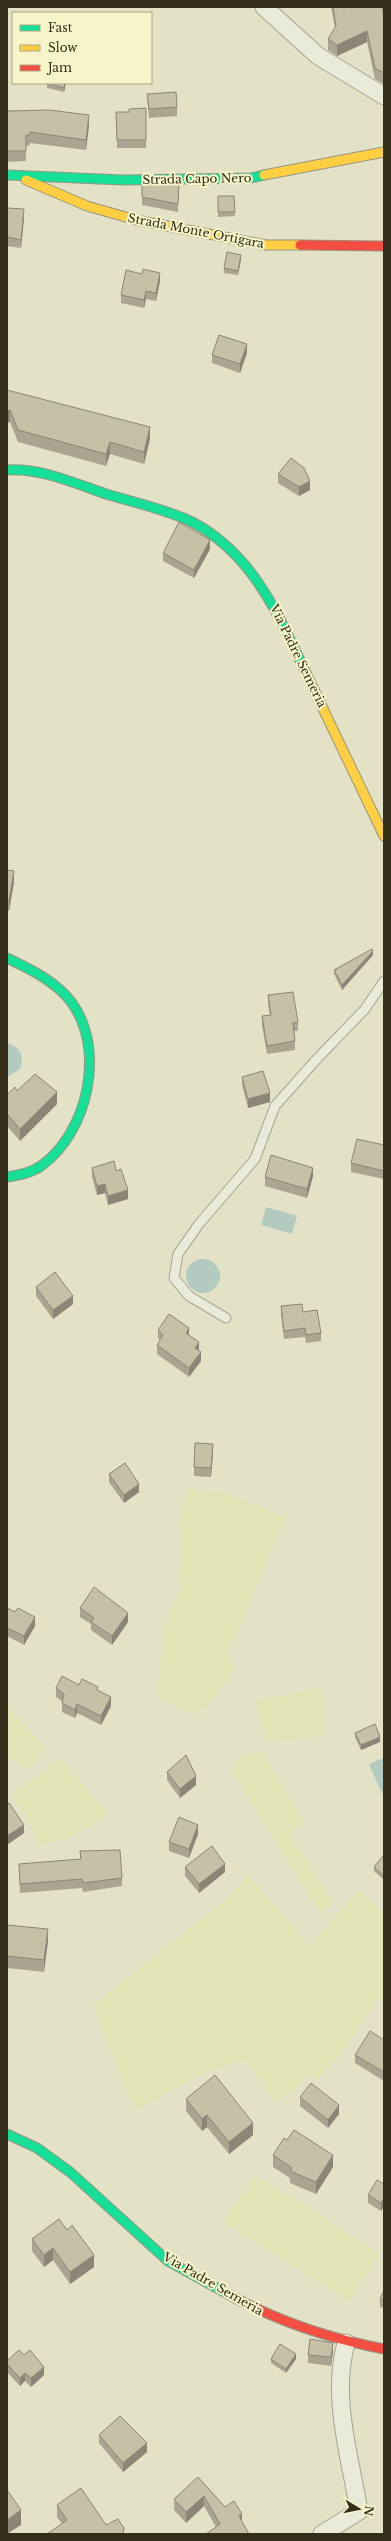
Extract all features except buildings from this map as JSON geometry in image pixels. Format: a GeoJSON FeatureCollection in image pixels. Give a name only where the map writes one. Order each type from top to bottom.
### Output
{"type":"FeatureCollection","features":[{"type":"Feature","properties":{"kind":"main road","name":"Strada Capo Nero"},"geometry":{"type":"LineString","coordinates":[[11,176],[193,181],[251,178],[384,152]]}},
{"type":"Feature","properties":{"kind":"main road","name":"Strada Monte Ortigara"},"geometry":{"type":"LineString","coordinates":[[11,176],[87,206],[136,220],[266,245],[384,246]]}},
{"type":"Feature","properties":{"kind":"main road","name":"Via Padre Semeria"},"geometry":{"type":"LineString","coordinates":[[7,470],[24,469],[56,477],[170,514],[192,522],[232,550],[258,580],[277,611],[384,836]]}},
{"type":"Feature","properties":{"kind":"main road"},"geometry":{"type":"LineString","coordinates":[[7,958],[36,971],[73,1003],[85,1032],[89,1071],[85,1096],[71,1134],[50,1159],[20,1176],[7,1177]]}},
{"type":"Feature","properties":{"kind":"main road","name":"Via Padre Semeria"},"geometry":{"type":"LineString","coordinates":[[7,2134],[37,2148],[57,2162],[164,2258],[261,2313],[292,2326],[346,2343],[384,2349]]}},
{"type":"Feature","properties":{"kind":"street"},"geometry":{"type":"LineString","coordinates":[[264,7],[318,56],[384,96]]}},
{"type":"Feature","properties":{"kind":"street"},"geometry":{"type":"LineString","coordinates":[[322,2534],[360,2511],[340,2402],[340,2366],[346,2343]]}},
{"type":"Feature","properties":{"kind":"lane"},"geometry":{"type":"LineString","coordinates":[[226,1318],[189,1296],[174,1278],[178,1254],[199,1224],[255,1160],[275,1106],[315,1061],[365,1009],[384,981]]}},
{"type":"Feature","properties":{"kind":"green space"},"geometry":{"type":"Polygon","coordinates":[[[190,1487],[202,1493],[204,1490],[219,1494],[221,1491],[286,1517],[228,1654],[235,1670],[209,1704],[193,1714],[157,1696],[164,1627],[181,1587],[179,1573],[182,1559],[180,1520],[183,1500],[190,1487]]]}},
{"type":"Feature","properties":{"kind":"green space"},"geometry":{"type":"Polygon","coordinates":[[[322,1688],[324,1736],[266,1742],[255,1701],[322,1688]]]}},
{"type":"Feature","properties":{"kind":"green space"},"geometry":{"type":"Polygon","coordinates":[[[7,1705],[45,1749],[28,1770],[7,1755],[7,1705]]]}},
{"type":"Feature","properties":{"kind":"green space"},"geometry":{"type":"Polygon","coordinates":[[[262,1751],[304,1823],[290,1833],[333,1903],[320,1913],[231,1770],[236,1767],[234,1761],[262,1751]]]}},
{"type":"Feature","properties":{"kind":"green space"},"geometry":{"type":"Polygon","coordinates":[[[61,1758],[108,1815],[71,1837],[38,1845],[28,1820],[11,1796],[61,1758]]]}},
{"type":"Feature","properties":{"kind":"green space"},"geometry":{"type":"Polygon","coordinates":[[[249,1875],[309,1946],[359,1890],[384,1913],[384,2003],[378,1998],[343,2052],[315,2082],[310,2073],[298,2087],[275,2102],[245,2059],[201,2074],[138,2109],[126,2092],[93,2005],[224,1901],[249,1875]]]}},
{"type":"Feature","properties":{"kind":"green space"},"geometry":{"type":"Polygon","coordinates":[[[255,2175],[324,2217],[380,2255],[349,2301],[223,2222],[255,2175]]]}},
{"type":"Feature","properties":{"kind":"shaded area"},"geometry":{"type":"Polygon","coordinates":[[[7,1043],[18,1049],[22,1056],[22,1060],[20,1069],[7,1077],[7,1043]]]}},
{"type":"Feature","properties":{"kind":"shaded area"},"geometry":{"type":"Polygon","coordinates":[[[266,1207],[297,1216],[292,1234],[261,1225],[266,1207]]]}},
{"type":"Feature","properties":{"kind":"shaded area"},"geometry":{"type":"Polygon","coordinates":[[[200,1259],[206,1259],[210,1260],[217,1266],[220,1276],[219,1283],[213,1290],[206,1293],[200,1293],[196,1292],[189,1286],[186,1279],[186,1273],[187,1269],[193,1262],[200,1259]]]}},
{"type":"Feature","properties":{"kind":"shaded area"},"geometry":{"type":"Polygon","coordinates":[[[383,1758],[384,1792],[382,1793],[369,1764],[383,1758]]]}},
{"type":"Feature","properties":{"kind":"traffic: fast"},"geometry":{"type":"LineString","coordinates":[[7,175],[123,180],[251,178],[264,175]]}},
{"type":"Feature","properties":{"kind":"traffic: fast"},"geometry":{"type":"LineString","coordinates":[[7,470],[32,471],[57,477],[106,494],[162,510],[192,522],[213,535],[231,550],[261,587],[273,607],[305,671]]}},
{"type":"Feature","properties":{"kind":"traffic: fast"},"geometry":{"type":"LineString","coordinates":[[7,958],[51,982],[66,995],[82,1022],[88,1044],[90,1067],[87,1090],[80,1112],[70,1133],[57,1151],[41,1166],[25,1173],[7,1177]]}},
{"type":"Feature","properties":{"kind":"traffic: fast"},"geometry":{"type":"LineString","coordinates":[[7,2134],[37,2148],[70,2172],[168,2261],[235,2298]]}},
{"type":"Feature","properties":{"kind":"traffic: slow"},"geometry":{"type":"LineString","coordinates":[[264,175],[384,152]]}},
{"type":"Feature","properties":{"kind":"traffic: slow"},"geometry":{"type":"LineString","coordinates":[[26,180],[87,206],[136,220],[266,245],[300,245]]}},
{"type":"Feature","properties":{"kind":"traffic: slow"},"geometry":{"type":"LineString","coordinates":[[305,671],[384,836]]}},
{"type":"Feature","properties":{"kind":"traffic: jam"},"geometry":{"type":"LineString","coordinates":[[300,245],[384,246]]}},
{"type":"Feature","properties":{"kind":"traffic: jam"},"geometry":{"type":"LineString","coordinates":[[235,2298],[271,2315],[308,2329],[326,2335],[384,2349]]}}]}
